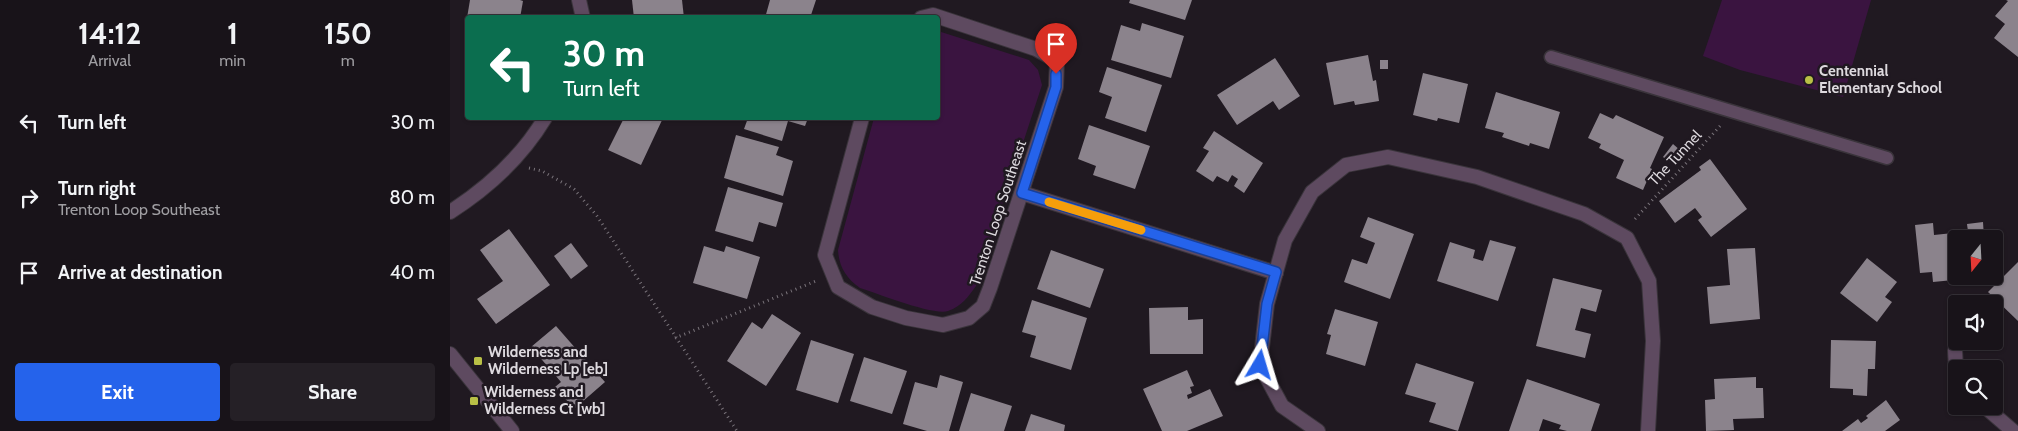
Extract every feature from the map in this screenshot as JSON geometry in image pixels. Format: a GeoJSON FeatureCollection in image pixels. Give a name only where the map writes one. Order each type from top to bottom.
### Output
{"type":"FeatureCollection","features":[{"type":"Feature","properties":{"kind":"street"},"geometry":{"type":"LineString","coordinates":[[579,0],[582,15]]}},
{"type":"Feature","properties":{"kind":"street","name":"Trenton Loop Southeast"},"geometry":{"type":"LineString","coordinates":[[861,120],[825,255],[838,287],[872,306],[906,318],[943,325],[969,318],[983,306],[1022,193],[1056,87],[1057,61],[1036,49],[940,17]]}},
{"type":"Feature","properties":{"kind":"street"},"geometry":{"type":"LineString","coordinates":[[450,212],[471,198],[512,163],[544,120]]}},
{"type":"Feature","properties":{"kind":"street"},"geometry":{"type":"LineString","coordinates":[[1318,431],[1282,406],[1260,365],[1267,304],[1285,240],[1312,192],[1346,164],[1388,157],[1477,177],[1584,214],[1627,238],[1649,281],[1653,341],[1648,431]]}},
{"type":"Feature","properties":{"kind":"street"},"geometry":{"type":"LineString","coordinates":[[1022,193],[1276,272]]}},
{"type":"Feature","properties":{"kind":"street"},"geometry":{"type":"LineString","coordinates":[[1955,350],[1956,360]]}},
{"type":"Feature","properties":{"kind":"street"},"geometry":{"type":"LineString","coordinates":[[450,354],[512,431]]}},
{"type":"Feature","properties":{"kind":"street"},"geometry":{"type":"LineString","coordinates":[[1994,415],[2013,431]]}},
{"type":"Feature","properties":{"kind":"lane"},"geometry":{"type":"LineString","coordinates":[[1551,57],[1887,158]]}},
{"type":"Feature","properties":{"kind":"path","name":"The Tunnel"},"geometry":{"type":"LineString","coordinates":[[1635,219],[1732,112]]}},
{"type":"Feature","properties":{"kind":"path"},"geometry":{"type":"LineString","coordinates":[[512,163],[542,171],[574,189],[597,216],[736,431]]}},
{"type":"Feature","properties":{"kind":"path"},"geometry":{"type":"LineString","coordinates":[[675,338],[832,274]]}},
{"type":"Feature","properties":{"kind":"shaded area"},"geometry":{"type":"Polygon","coordinates":[[[1722,0],[1871,0],[1843,97],[1740,70],[1703,56],[1722,0]]]}},
{"type":"Feature","properties":{"kind":"shaded area"},"geometry":{"type":"Polygon","coordinates":[[[940,32],[1029,60],[1038,70],[1042,85],[976,286],[961,304],[948,311],[941,312],[891,299],[860,288],[844,272],[838,250],[873,120],[940,120],[940,32]]]}},
{"type":"Feature","properties":{"kind":"building"},"geometry":{"type":"Polygon","coordinates":[[[470,0],[523,1],[521,15],[468,15],[470,0]]]}},
{"type":"Feature","properties":{"kind":"building"},"geometry":{"type":"Polygon","coordinates":[[[632,0],[682,0],[684,15],[634,15],[632,0]]]}},
{"type":"Feature","properties":{"kind":"building"},"geometry":{"type":"Polygon","coordinates":[[[770,0],[816,0],[811,15],[766,15],[770,0]]]}},
{"type":"Feature","properties":{"kind":"building"},"geometry":{"type":"Polygon","coordinates":[[[1130,0],[1192,0],[1185,20],[1129,3],[1130,0]]]}},
{"type":"Feature","properties":{"kind":"building"},"geometry":{"type":"Polygon","coordinates":[[[2006,0],[2018,0],[2018,57],[1994,38],[2005,24],[1995,16],[2008,1],[2006,0]]]}},
{"type":"Feature","properties":{"kind":"building"},"geometry":{"type":"Polygon","coordinates":[[[1142,23],[1184,36],[1171,78],[1111,60],[1121,25],[1140,31],[1142,23]]]}},
{"type":"Feature","properties":{"kind":"building"},"geometry":{"type":"Polygon","coordinates":[[[1368,55],[1373,81],[1376,80],[1379,101],[1355,105],[1354,101],[1334,105],[1326,63],[1368,55]]]}},
{"type":"Feature","properties":{"kind":"building"},"geometry":{"type":"Polygon","coordinates":[[[1275,58],[1300,96],[1279,110],[1273,101],[1237,125],[1217,95],[1275,58]]]}},
{"type":"Feature","properties":{"kind":"building"},"geometry":{"type":"Polygon","coordinates":[[[1380,60],[1388,60],[1388,69],[1380,69],[1380,60]]]}},
{"type":"Feature","properties":{"kind":"building"},"geometry":{"type":"Polygon","coordinates":[[[1107,67],[1162,85],[1146,132],[1105,118],[1112,97],[1099,92],[1107,67]]]}},
{"type":"Feature","properties":{"kind":"building"},"geometry":{"type":"Polygon","coordinates":[[[1423,73],[1468,84],[1459,123],[1438,118],[1437,121],[1413,115],[1423,73]]]}},
{"type":"Feature","properties":{"kind":"building"},"geometry":{"type":"Polygon","coordinates":[[[1496,92],[1560,112],[1549,149],[1530,143],[1529,146],[1502,137],[1504,133],[1485,128],[1496,92]]]}},
{"type":"Feature","properties":{"kind":"building"},"geometry":{"type":"Polygon","coordinates":[[[1600,113],[1613,119],[1616,115],[1664,137],[1650,168],[1652,169],[1643,190],[1616,178],[1624,160],[1599,148],[1601,144],[1588,138],[1600,113]]]}},
{"type":"Feature","properties":{"kind":"building"},"geometry":{"type":"Polygon","coordinates":[[[623,120],[662,120],[641,165],[608,150],[623,120]]]}},
{"type":"Feature","properties":{"kind":"building"},"geometry":{"type":"Polygon","coordinates":[[[747,120],[807,120],[805,126],[788,121],[782,141],[744,129],[747,120]]]}},
{"type":"Feature","properties":{"kind":"building"},"geometry":{"type":"Polygon","coordinates":[[[1089,125],[1150,146],[1135,189],[1093,175],[1096,166],[1078,159],[1089,125]]]}},
{"type":"Feature","properties":{"kind":"building"},"geometry":{"type":"Polygon","coordinates":[[[1214,131],[1263,163],[1244,193],[1234,186],[1238,179],[1232,175],[1228,182],[1217,176],[1213,182],[1196,171],[1209,151],[1203,148],[1214,131]]]}},
{"type":"Feature","properties":{"kind":"building"},"geometry":{"type":"Polygon","coordinates":[[[736,135],[779,147],[776,155],[793,161],[783,196],[724,178],[736,135]]]}},
{"type":"Feature","properties":{"kind":"building"},"geometry":{"type":"Polygon","coordinates":[[[1673,144],[1681,151],[1671,163],[1663,157],[1673,144]]]}},
{"type":"Feature","properties":{"kind":"building"},"geometry":{"type":"Polygon","coordinates":[[[1710,159],[1747,209],[1711,237],[1698,220],[1702,217],[1695,208],[1675,223],[1659,201],[1701,170],[1699,167],[1710,159]]]}},
{"type":"Feature","properties":{"kind":"building"},"geometry":{"type":"Polygon","coordinates":[[[728,187],[783,203],[776,227],[759,222],[753,242],[715,231],[728,187]]]}},
{"type":"Feature","properties":{"kind":"building"},"geometry":{"type":"Polygon","coordinates":[[[1368,217],[1414,234],[1390,299],[1344,282],[1352,259],[1367,264],[1375,243],[1360,237],[1368,217]]]}},
{"type":"Feature","properties":{"kind":"building"},"geometry":{"type":"Polygon","coordinates":[[[1983,222],[1983,230],[1968,230],[1967,224],[1983,222]]]}},
{"type":"Feature","properties":{"kind":"building"},"geometry":{"type":"Polygon","coordinates":[[[1933,223],[1934,235],[1948,234],[1948,281],[1933,282],[1932,272],[1920,273],[1915,225],[1933,223]]]}},
{"type":"Feature","properties":{"kind":"building"},"geometry":{"type":"Polygon","coordinates":[[[509,229],[550,285],[496,324],[477,299],[503,281],[480,250],[509,229]]]}},
{"type":"Feature","properties":{"kind":"building"},"geometry":{"type":"Polygon","coordinates":[[[1490,240],[1516,247],[1498,301],[1437,281],[1450,242],[1475,250],[1473,258],[1483,261],[1490,240]]]}},
{"type":"Feature","properties":{"kind":"building"},"geometry":{"type":"Polygon","coordinates":[[[571,243],[588,266],[571,279],[554,256],[571,243]]]}},
{"type":"Feature","properties":{"kind":"building"},"geometry":{"type":"Polygon","coordinates":[[[704,246],[724,252],[726,246],[760,257],[747,299],[693,283],[704,246]]]}},
{"type":"Feature","properties":{"kind":"building"},"geometry":{"type":"Polygon","coordinates":[[[1755,248],[1760,319],[1710,324],[1707,287],[1730,285],[1727,249],[1755,248]]]}},
{"type":"Feature","properties":{"kind":"building"},"geometry":{"type":"Polygon","coordinates":[[[1051,250],[1104,269],[1090,308],[1037,289],[1051,250]]]}},
{"type":"Feature","properties":{"kind":"building"},"geometry":{"type":"Polygon","coordinates":[[[1867,258],[1897,282],[1885,297],[1892,302],[1877,322],[1840,293],[1867,258]]]}},
{"type":"Feature","properties":{"kind":"building"},"geometry":{"type":"Polygon","coordinates":[[[2018,262],[2018,321],[2003,306],[2003,295],[1991,295],[1988,292],[1995,285],[2003,285],[2003,277],[2018,262]]]}},
{"type":"Feature","properties":{"kind":"building"},"geometry":{"type":"Polygon","coordinates":[[[1553,278],[1602,290],[1596,312],[1581,308],[1575,330],[1591,334],[1585,358],[1536,346],[1553,278]]]}},
{"type":"Feature","properties":{"kind":"building"},"geometry":{"type":"Polygon","coordinates":[[[1032,300],[1087,318],[1071,370],[1030,357],[1036,336],[1022,332],[1032,300]]]}},
{"type":"Feature","properties":{"kind":"building"},"geometry":{"type":"Polygon","coordinates":[[[1188,307],[1188,320],[1203,319],[1203,354],[1150,354],[1149,308],[1188,307]]]}},
{"type":"Feature","properties":{"kind":"building"},"geometry":{"type":"Polygon","coordinates":[[[1335,309],[1378,322],[1365,366],[1326,354],[1331,335],[1327,334],[1335,309]]]}},
{"type":"Feature","properties":{"kind":"building"},"geometry":{"type":"Polygon","coordinates":[[[772,314],[801,333],[766,386],[727,361],[752,322],[762,329],[772,314]]]}},
{"type":"Feature","properties":{"kind":"building"},"geometry":{"type":"Polygon","coordinates":[[[556,326],[605,382],[574,409],[555,387],[561,382],[531,347],[556,326]]]}},
{"type":"Feature","properties":{"kind":"building"},"geometry":{"type":"Polygon","coordinates":[[[811,340],[854,354],[838,403],[796,390],[811,340]]]}},
{"type":"Feature","properties":{"kind":"building"},"geometry":{"type":"Polygon","coordinates":[[[1831,340],[1876,341],[1875,369],[1868,369],[1867,396],[1853,395],[1853,389],[1830,388],[1831,340]]]}},
{"type":"Feature","properties":{"kind":"building"},"geometry":{"type":"Polygon","coordinates":[[[864,357],[907,371],[892,414],[850,401],[864,357]]]}},
{"type":"Feature","properties":{"kind":"building"},"geometry":{"type":"Polygon","coordinates":[[[1416,363],[1474,382],[1458,431],[1429,422],[1436,403],[1405,394],[1416,363]]]}},
{"type":"Feature","properties":{"kind":"building"},"geometry":{"type":"Polygon","coordinates":[[[1187,370],[1194,386],[1190,387],[1192,393],[1187,395],[1188,399],[1210,389],[1223,416],[1187,431],[1162,431],[1143,389],[1187,370]]]}},
{"type":"Feature","properties":{"kind":"building"},"geometry":{"type":"Polygon","coordinates":[[[940,375],[963,382],[949,431],[927,431],[903,424],[915,382],[937,388],[940,375]]]}},
{"type":"Feature","properties":{"kind":"building"},"geometry":{"type":"Polygon","coordinates":[[[1756,377],[1756,388],[1763,388],[1764,418],[1733,419],[1734,430],[1706,431],[1705,400],[1715,399],[1714,379],[1756,377]]]}},
{"type":"Feature","properties":{"kind":"building"},"geometry":{"type":"Polygon","coordinates":[[[1527,379],[1600,404],[1591,431],[1559,429],[1561,425],[1543,419],[1539,431],[1509,431],[1527,379]]]}},
{"type":"Feature","properties":{"kind":"building"},"geometry":{"type":"Polygon","coordinates":[[[971,393],[1012,406],[1004,431],[959,431],[971,393]]]}},
{"type":"Feature","properties":{"kind":"building"},"geometry":{"type":"Polygon","coordinates":[[[1886,400],[1900,420],[1885,431],[1842,431],[1858,419],[1861,423],[1868,418],[1866,416],[1886,400]]]}},
{"type":"Feature","properties":{"kind":"building"},"geometry":{"type":"Polygon","coordinates":[[[1031,414],[1065,425],[1064,431],[1025,431],[1031,414]]]}},
{"type":"Feature","properties":{"kind":"slow traffic"},"geometry":{"type":"LineString","coordinates":[[1049,202],[1141,230]]}},
{"type":"Feature","properties":{"kind":"place","name":"Centennial Elementary School"},"geometry":{"type":"Point","coordinates":[1809,80]}},
{"type":"Feature","properties":{"kind":"place","name":"Wilderness and Wilderness Lp [eb]"},"geometry":{"type":"Point","coordinates":[478,361]}},
{"type":"Feature","properties":{"kind":"place","name":"Wilderness and Wilderness Ct [wb]"},"geometry":{"type":"Point","coordinates":[474,401]}},
{"type":"Feature","properties":{"kind":"route"},"geometry":{"type":"LineString","coordinates":[[1056,74],[1056,87],[1022,193],[1276,272],[1267,304],[1260,365]]}}]}
